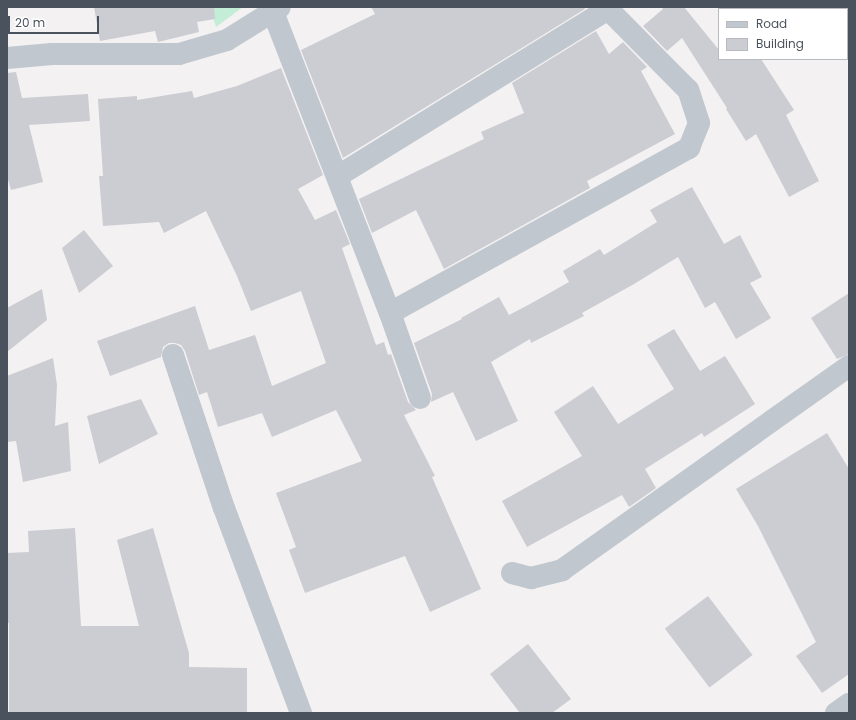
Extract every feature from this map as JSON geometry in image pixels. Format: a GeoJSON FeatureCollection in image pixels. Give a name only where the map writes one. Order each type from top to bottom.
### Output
{"type":"FeatureCollection","features":[{"type":"Feature","properties":{"kind":"street"},"geometry":{"type":"LineString","coordinates":[[338,176],[607,8],[688,90],[699,123],[689,148],[390,313]]}},
{"type":"Feature","properties":{"kind":"street"},"geometry":{"type":"LineString","coordinates":[[7,58],[52,54],[179,54],[227,40],[277,9],[420,398]]}},
{"type":"Feature","properties":{"kind":"street"},"geometry":{"type":"LineString","coordinates":[[173,355],[224,508],[301,713]]}},
{"type":"Feature","properties":{"kind":"street"},"geometry":{"type":"LineString","coordinates":[[512,573],[531,578],[562,570],[849,366]]}},
{"type":"Feature","properties":{"kind":"street"},"geometry":{"type":"LineString","coordinates":[[836,713],[849,704]]}},
{"type":"Feature","properties":{"kind":"green space"},"geometry":{"type":"Polygon","coordinates":[[[210,7],[243,7],[216,27],[210,7]]]}},
{"type":"Feature","properties":{"kind":"building"},"geometry":{"type":"Polygon","coordinates":[[[94,7],[214,7],[215,19],[197,22],[199,32],[158,42],[155,31],[100,41],[94,7]]]}},
{"type":"Feature","properties":{"kind":"building"},"geometry":{"type":"Polygon","coordinates":[[[371,7],[584,7],[585,9],[343,158],[301,50],[375,14],[371,7]]]}},
{"type":"Feature","properties":{"kind":"building"},"geometry":{"type":"Polygon","coordinates":[[[662,7],[684,7],[718,49],[718,60],[762,60],[794,110],[786,115],[819,181],[789,197],[756,134],[746,141],[726,109],[727,108],[682,38],[667,51],[643,26],[663,9],[662,7]]]}},
{"type":"Feature","properties":{"kind":"building"},"geometry":{"type":"Polygon","coordinates":[[[596,31],[609,54],[623,42],[647,67],[641,71],[675,134],[587,181],[590,188],[444,269],[416,210],[372,233],[359,199],[484,139],[481,132],[524,113],[512,83],[596,31]]]}},
{"type":"Feature","properties":{"kind":"building"},"geometry":{"type":"Polygon","coordinates":[[[281,68],[323,175],[298,189],[315,220],[336,210],[350,244],[342,248],[376,345],[384,342],[388,355],[391,354],[408,402],[416,410],[404,415],[435,476],[432,477],[481,589],[430,612],[405,556],[305,593],[289,550],[296,547],[276,493],[362,461],[336,410],[272,437],[262,413],[218,427],[207,392],[199,395],[185,351],[181,345],[169,343],[163,347],[161,357],[110,376],[97,341],[195,306],[209,350],[255,335],[272,386],[326,363],[301,291],[251,311],[237,276],[206,211],[164,233],[159,222],[103,226],[99,176],[103,176],[98,99],[137,96],[137,100],[192,91],[194,98],[237,86],[281,68]]]}},
{"type":"Feature","properties":{"kind":"building"},"geometry":{"type":"Polygon","coordinates":[[[16,72],[22,98],[88,94],[90,121],[29,125],[43,182],[11,190],[7,176],[7,73],[16,72]]]}},
{"type":"Feature","properties":{"kind":"building"},"geometry":{"type":"Polygon","coordinates":[[[692,187],[724,244],[740,235],[762,277],[750,283],[771,318],[736,339],[715,302],[705,308],[678,257],[582,313],[584,316],[531,343],[530,339],[491,362],[518,421],[476,441],[453,392],[431,402],[432,394],[414,343],[462,319],[461,318],[499,297],[509,315],[530,304],[569,282],[563,271],[600,249],[604,255],[657,222],[650,210],[692,187]]]}},
{"type":"Feature","properties":{"kind":"building"},"geometry":{"type":"Polygon","coordinates":[[[84,230],[113,266],[79,293],[62,248],[84,230]]]}},
{"type":"Feature","properties":{"kind":"building"},"geometry":{"type":"Polygon","coordinates":[[[42,289],[47,320],[7,352],[7,308],[42,289]]]}},
{"type":"Feature","properties":{"kind":"building"},"geometry":{"type":"Polygon","coordinates":[[[849,293],[849,354],[837,359],[811,318],[849,293]]]}},
{"type":"Feature","properties":{"kind":"building"},"geometry":{"type":"Polygon","coordinates":[[[674,329],[700,371],[725,356],[755,404],[704,437],[702,433],[645,469],[656,488],[629,507],[622,495],[527,547],[502,501],[582,456],[554,412],[593,386],[618,424],[674,389],[647,345],[674,329]]]}},
{"type":"Feature","properties":{"kind":"building"},"geometry":{"type":"Polygon","coordinates":[[[53,358],[57,385],[55,426],[68,422],[71,471],[23,482],[16,441],[7,442],[7,376],[53,358]]]}},
{"type":"Feature","properties":{"kind":"building"},"geometry":{"type":"Polygon","coordinates":[[[141,399],[158,434],[99,464],[87,416],[141,399]]]}},
{"type":"Feature","properties":{"kind":"building"},"geometry":{"type":"Polygon","coordinates":[[[827,433],[849,469],[849,674],[822,693],[796,656],[816,642],[758,526],[736,489],[827,433]]]}},
{"type":"Feature","properties":{"kind":"building"},"geometry":{"type":"Polygon","coordinates":[[[75,528],[81,626],[139,626],[117,540],[153,528],[189,653],[189,667],[247,668],[247,713],[9,713],[7,553],[29,552],[28,531],[75,528]]]}},
{"type":"Feature","properties":{"kind":"building"},"geometry":{"type":"Polygon","coordinates":[[[708,596],[753,655],[709,688],[665,628],[708,596]]]}},
{"type":"Feature","properties":{"kind":"building"},"geometry":{"type":"Polygon","coordinates":[[[528,644],[571,699],[552,713],[520,713],[490,674],[528,644]]]}}]}
